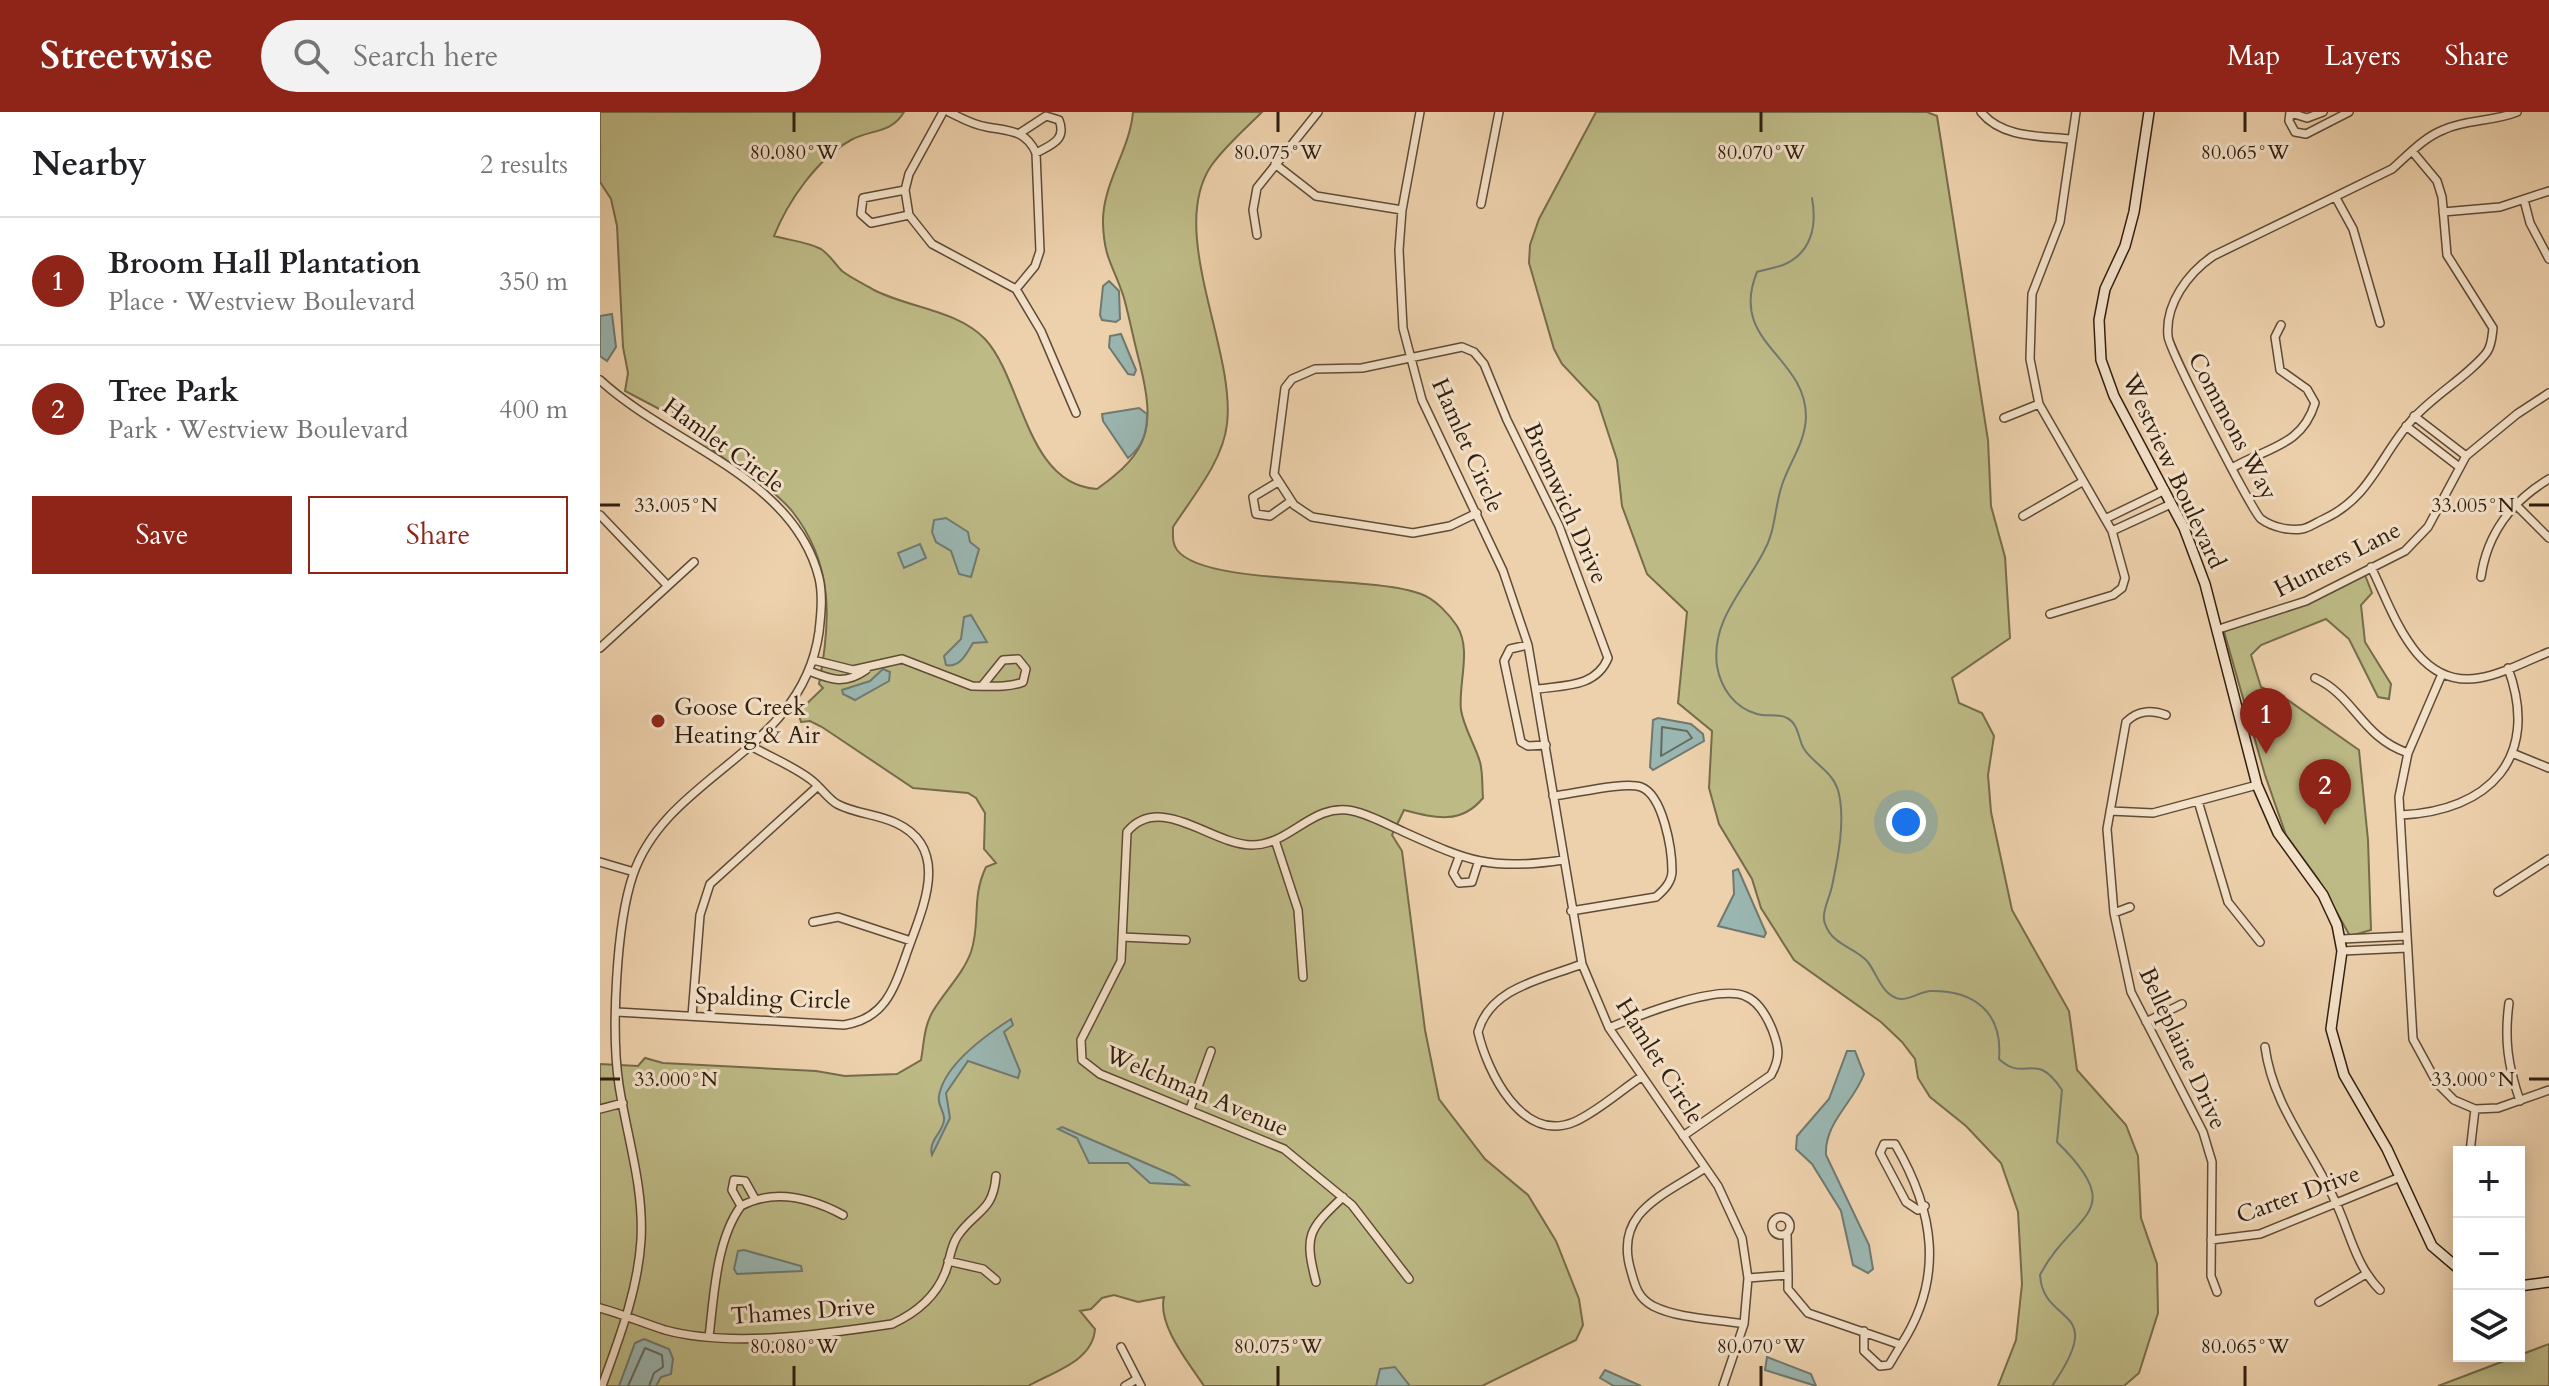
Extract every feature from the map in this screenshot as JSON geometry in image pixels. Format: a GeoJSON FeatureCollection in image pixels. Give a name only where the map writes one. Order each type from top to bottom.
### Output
{"type":"FeatureCollection","features":[{"type":"Feature","properties":{"kind":"street"},"geometry":{"type":"LineString","coordinates":[[1016,289],[1035,266],[1040,251],[1036,153],[1031,141],[1020,133],[985,127],[946,112],[909,174],[905,190],[909,215],[932,244],[1016,289],[1041,331],[1076,413]]}},
{"type":"Feature","properties":{"kind":"street"},"geometry":{"type":"LineString","coordinates":[[1257,235],[1253,198],[1275,164],[1318,112]]}},
{"type":"Feature","properties":{"kind":"street","name":"Hamlet Circle"},"geometry":{"type":"LineString","coordinates":[[1420,112],[1402,210],[1400,286],[1403,328],[1433,426],[1503,571],[1528,645],[1538,689],[1571,911],[1582,964],[1609,1028],[1731,1209],[1742,1238],[1748,1278],[1744,1324],[1723,1386]]}},
{"type":"Feature","properties":{"kind":"street"},"geometry":{"type":"LineString","coordinates":[[1481,204],[1499,112]]}},
{"type":"Feature","properties":{"kind":"street"},"geometry":{"type":"LineString","coordinates":[[1981,112],[2003,130],[2070,139]]}},
{"type":"Feature","properties":{"kind":"street"},"geometry":{"type":"LineString","coordinates":[[2050,614],[2113,595],[2122,588],[2124,565],[2112,531],[2039,404],[2030,359],[2032,294],[2060,222],[2076,112]]}},
{"type":"Feature","properties":{"kind":"street","name":"Westview Boulevard"},"geometry":{"type":"LineString","coordinates":[[2149,112],[2134,212],[2125,246],[2105,289],[2098,343],[2114,396],[2184,528],[2219,629],[2257,785],[2278,833],[2323,895],[2342,939],[2333,1002],[2335,1049],[2344,1075],[2381,1138],[2432,1246],[2453,1264]]}},
{"type":"Feature","properties":{"kind":"street"},"geometry":{"type":"LineString","coordinates":[[2323,112],[2307,118],[2290,112],[2289,121],[2295,132],[2306,134],[2349,112]]}},
{"type":"Feature","properties":{"kind":"street","name":"Commons Way"},"geometry":{"type":"LineString","coordinates":[[2412,151],[2437,181],[2447,255],[2493,328],[2492,340],[2487,351],[2414,416],[2363,493],[2338,513],[2304,529],[2273,526],[2260,518],[2179,370],[2168,340],[2172,307],[2188,277],[2201,264],[2392,169],[2412,151],[2443,129],[2496,121],[2517,112]]}},
{"type":"Feature","properties":{"kind":"street"},"geometry":{"type":"LineString","coordinates":[[1020,133],[1046,116],[1059,120],[1061,135],[1057,142],[1036,153]]}},
{"type":"Feature","properties":{"kind":"street"},"geometry":{"type":"LineString","coordinates":[[1275,164],[1316,196],[1402,210]]}},
{"type":"Feature","properties":{"kind":"street"},"geometry":{"type":"LineString","coordinates":[[905,190],[863,198],[861,214],[871,223],[909,215]]}},
{"type":"Feature","properties":{"kind":"street"},"geometry":{"type":"LineString","coordinates":[[2443,212],[2500,207],[2549,191]]}},
{"type":"Feature","properties":{"kind":"street"},"geometry":{"type":"LineString","coordinates":[[2336,198],[2353,229],[2380,323]]}},
{"type":"Feature","properties":{"kind":"street"},"geometry":{"type":"LineString","coordinates":[[2524,200],[2530,223],[2549,259]]}},
{"type":"Feature","properties":{"kind":"street"},"geometry":{"type":"LineString","coordinates":[[2232,468],[2299,436],[2310,422],[2315,403],[2307,389],[2280,370],[2275,337],[2281,325]]}},
{"type":"Feature","properties":{"kind":"street","name":"Bromwich Drive"},"geometry":{"type":"LineString","coordinates":[[1278,482],[1274,474],[1281,397],[1292,379],[1315,369],[1362,368],[1462,347],[1474,352],[1484,364],[1583,585],[1608,658],[1603,670],[1591,680],[1538,689]]}},
{"type":"Feature","properties":{"kind":"street","name":"Hamlet Circle"},"geometry":{"type":"LineString","coordinates":[[600,380],[762,492],[789,520],[812,554],[820,581],[822,612],[813,660],[788,710],[651,840],[634,872],[626,906],[616,1040],[641,1213],[641,1241],[626,1315],[602,1386]]}},
{"type":"Feature","properties":{"kind":"street","name":"Hunters Lane"},"geometry":{"type":"LineString","coordinates":[[2219,629],[2306,601],[2417,541],[2466,456],[2549,393]]}},
{"type":"Feature","properties":{"kind":"street"},"geometry":{"type":"LineString","coordinates":[[2004,418],[2039,404]]}},
{"type":"Feature","properties":{"kind":"street"},"geometry":{"type":"LineString","coordinates":[[2414,416],[2466,456]]}},
{"type":"Feature","properties":{"kind":"street"},"geometry":{"type":"LineString","coordinates":[[2406,426],[2458,466]]}},
{"type":"Feature","properties":{"kind":"street"},"geometry":{"type":"LineString","coordinates":[[2481,577],[2484,557],[2501,522],[2515,504],[2549,479]]}},
{"type":"Feature","properties":{"kind":"street"},"geometry":{"type":"LineString","coordinates":[[1291,501],[1270,516],[1256,514],[1253,510],[1257,493],[1278,482],[1291,501],[1312,517],[1330,523],[1413,533],[1431,532],[1477,513]]}},
{"type":"Feature","properties":{"kind":"street"},"geometry":{"type":"LineString","coordinates":[[2023,516],[2082,482]]}},
{"type":"Feature","properties":{"kind":"street"},"geometry":{"type":"LineString","coordinates":[[2105,519],[2165,490]]}},
{"type":"Feature","properties":{"kind":"street"},"geometry":{"type":"LineString","coordinates":[[2112,531],[2171,504]]}},
{"type":"Feature","properties":{"kind":"street"},"geometry":{"type":"LineString","coordinates":[[2515,504],[2549,538]]}},
{"type":"Feature","properties":{"kind":"street"},"geometry":{"type":"LineString","coordinates":[[600,515],[666,584]]}},
{"type":"Feature","properties":{"kind":"street"},"geometry":{"type":"LineString","coordinates":[[600,648],[666,584],[694,562]]}},
{"type":"Feature","properties":{"kind":"street"},"geometry":{"type":"LineString","coordinates":[[2371,567],[2413,651],[2442,674],[2475,679],[2549,652]]}},
{"type":"Feature","properties":{"kind":"street"},"geometry":{"type":"LineString","coordinates":[[1528,645],[1510,649],[1504,661],[1521,742],[1528,746],[1546,745]]}},
{"type":"Feature","properties":{"kind":"street"},"geometry":{"type":"LineString","coordinates":[[813,660],[853,670],[891,659],[914,661],[962,685],[982,686],[1017,685],[1023,682],[1026,669],[1018,659],[1003,660],[982,686]]}},
{"type":"Feature","properties":{"kind":"street"},"geometry":{"type":"LineString","coordinates":[[809,671],[847,680],[871,666]]}},
{"type":"Feature","properties":{"kind":"street"},"geometry":{"type":"LineString","coordinates":[[2401,815],[2431,813],[2469,801],[2489,787],[2512,753],[2520,712],[2508,668]]}},
{"type":"Feature","properties":{"kind":"street"},"geometry":{"type":"LineString","coordinates":[[2442,674],[2408,753],[2400,789],[2410,1022],[2419,1054],[2437,1083],[2454,1100],[2475,1109],[2498,1108],[2549,1090]]}},
{"type":"Feature","properties":{"kind":"street"},"geometry":{"type":"LineString","coordinates":[[2315,678],[2331,685],[2379,740],[2408,753]]}},
{"type":"Feature","properties":{"kind":"street","name":"Belleplaine Drive"},"geometry":{"type":"LineString","coordinates":[[2166,715],[2154,711],[2140,712],[2126,722],[2110,811],[2107,848],[2124,974],[2203,1132],[2212,1162],[2211,1276],[2217,1292]]}},
{"type":"Feature","properties":{"kind":"street","name":"Spalding Circle"},"geometry":{"type":"LineString","coordinates":[[617,1012],[844,1025],[860,1022],[885,1006],[911,941],[929,884],[930,861],[921,843],[894,822],[834,803],[818,786],[751,746]]}},
{"type":"Feature","properties":{"kind":"street"},"geometry":{"type":"LineString","coordinates":[[2512,753],[2549,768]]}},
{"type":"Feature","properties":{"kind":"street"},"geometry":{"type":"LineString","coordinates":[[1553,796],[1638,785],[1652,793],[1660,805],[1673,874],[1666,889],[1656,897],[1571,911]]}},
{"type":"Feature","properties":{"kind":"street"},"geometry":{"type":"LineString","coordinates":[[2110,811],[2153,813],[2257,785]]}},
{"type":"Feature","properties":{"kind":"street"},"geometry":{"type":"LineString","coordinates":[[692,1016],[700,915],[710,884],[818,786]]}},
{"type":"Feature","properties":{"kind":"street"},"geometry":{"type":"LineString","coordinates":[[2198,801],[2228,902],[2260,942]]}},
{"type":"Feature","properties":{"kind":"street"},"geometry":{"type":"LineString","coordinates":[[1303,977],[1298,910],[1275,840],[1315,815],[1352,811],[1478,863],[1528,865],[1563,860]]}},
{"type":"Feature","properties":{"kind":"street","name":"Welchman Avenue"},"geometry":{"type":"LineString","coordinates":[[1275,840],[1250,845],[1164,817],[1142,819],[1127,832],[1122,937],[1116,973],[1081,1040],[1082,1060],[1100,1074],[1284,1149],[1343,1197],[1409,1279]]}},
{"type":"Feature","properties":{"kind":"street"},"geometry":{"type":"LineString","coordinates":[[1459,857],[1453,873],[1459,883],[1472,882],[1478,863]]}},
{"type":"Feature","properties":{"kind":"street"},"geometry":{"type":"LineString","coordinates":[[2498,892],[2549,859]]}},
{"type":"Feature","properties":{"kind":"street"},"geometry":{"type":"LineString","coordinates":[[600,862],[634,872]]}},
{"type":"Feature","properties":{"kind":"street"},"geometry":{"type":"LineString","coordinates":[[2114,913],[2130,907]]}},
{"type":"Feature","properties":{"kind":"street"},"geometry":{"type":"LineString","coordinates":[[813,922],[838,917],[911,941]]}},
{"type":"Feature","properties":{"kind":"street"},"geometry":{"type":"LineString","coordinates":[[2342,939],[2406,936]]}},
{"type":"Feature","properties":{"kind":"street"},"geometry":{"type":"LineString","coordinates":[[1122,937],[1186,940]]}},
{"type":"Feature","properties":{"kind":"street"},"geometry":{"type":"LineString","coordinates":[[2342,951],[2407,948]]}},
{"type":"Feature","properties":{"kind":"street"},"geometry":{"type":"LineString","coordinates":[[1582,964],[1504,994],[1490,1006],[1478,1032],[1491,1069],[1524,1116],[1541,1124],[1559,1126],[1575,1122],[1641,1077]]}},
{"type":"Feature","properties":{"kind":"street"},"geometry":{"type":"LineString","coordinates":[[1609,1028],[1672,1004],[1731,993],[1755,1002],[1769,1022],[1779,1046],[1777,1063],[1771,1075],[1683,1136]]}},
{"type":"Feature","properties":{"kind":"street"},"geometry":{"type":"LineString","coordinates":[[2509,1003],[2504,1038],[2507,1064],[2520,1101]]}},
{"type":"Feature","properties":{"kind":"street"},"geometry":{"type":"LineString","coordinates":[[2146,1022],[2182,1004]]}},
{"type":"Feature","properties":{"kind":"street"},"geometry":{"type":"LineString","coordinates":[[2265,1047],[2278,1098],[2337,1203],[2366,1274],[2380,1290]]}},
{"type":"Feature","properties":{"kind":"street"},"geometry":{"type":"LineString","coordinates":[[1190,1109],[1211,1051]]}},
{"type":"Feature","properties":{"kind":"street"},"geometry":{"type":"LineString","coordinates":[[600,1109],[623,1103]]}},
{"type":"Feature","properties":{"kind":"street"},"geometry":{"type":"LineString","coordinates":[[2471,1146],[2475,1109]]}},
{"type":"Feature","properties":{"kind":"street"},"geometry":{"type":"LineString","coordinates":[[1864,1331],[1864,1351],[1880,1366],[1889,1365],[1916,1322],[1928,1281],[1930,1244],[1925,1206],[1911,1172],[1895,1144],[1889,1142],[1880,1148],[1880,1153],[1911,1208],[1918,1210],[1925,1206]]}},
{"type":"Feature","properties":{"kind":"street"},"geometry":{"type":"LineString","coordinates":[[1705,1168],[1631,1221],[1625,1237],[1629,1267],[1639,1295],[1650,1305],[1744,1324]]}},
{"type":"Feature","properties":{"kind":"street"},"geometry":{"type":"LineString","coordinates":[[1896,1178],[1911,1172]]}},
{"type":"Feature","properties":{"kind":"street","name":"Thames Drive"},"geometry":{"type":"LineString","coordinates":[[600,1308],[666,1330],[709,1337],[759,1336],[892,1324],[912,1315],[928,1301],[945,1273],[956,1238],[994,1198],[996,1176]]}},
{"type":"Feature","properties":{"kind":"street","name":"Carter Drive"},"geometry":{"type":"LineString","coordinates":[[2211,1240],[2260,1234],[2398,1178]]}},
{"type":"Feature","properties":{"kind":"street"},"geometry":{"type":"LineString","coordinates":[[741,1206],[732,1190],[734,1180],[745,1181],[755,1199]]}},
{"type":"Feature","properties":{"kind":"street"},"geometry":{"type":"LineString","coordinates":[[709,1337],[720,1265],[729,1230],[741,1206],[766,1195],[784,1196],[822,1204],[843,1215]]}},
{"type":"Feature","properties":{"kind":"street"},"geometry":{"type":"LineString","coordinates":[[1316,1282],[1308,1243],[1310,1231],[1343,1197]]}},
{"type":"Feature","properties":{"kind":"street"},"geometry":{"type":"LineString","coordinates":[[1787,1235],[1788,1289],[1808,1313],[1901,1345]]}},
{"type":"Feature","properties":{"kind":"street"},"geometry":{"type":"LineString","coordinates":[[948,1261],[983,1269],[996,1280]]}},
{"type":"Feature","properties":{"kind":"street"},"geometry":{"type":"LineString","coordinates":[[2319,1302],[2366,1274]]}},
{"type":"Feature","properties":{"kind":"street"},"geometry":{"type":"LineString","coordinates":[[1748,1278],[1788,1275]]}},
{"type":"Feature","properties":{"kind":"street"},"geometry":{"type":"LineString","coordinates":[[2525,1285],[2549,1282]]}},
{"type":"Feature","properties":{"kind":"street"},"geometry":{"type":"LineString","coordinates":[[1121,1347],[1139,1382],[1125,1386]]}},
{"type":"Feature","properties":{"kind":"shaded area"},"geometry":{"type":"Polygon","coordinates":[[[600,112],[904,112],[887,128],[851,140],[815,169],[787,209],[774,236],[821,249],[842,271],[874,290],[947,315],[974,329],[998,357],[1040,451],[1055,470],[1073,483],[1097,489],[1129,462],[1144,436],[1147,421],[1145,386],[1124,298],[1107,255],[1103,223],[1107,195],[1127,140],[1133,112],[1262,112],[1211,166],[1199,193],[1196,224],[1199,257],[1222,362],[1227,394],[1227,424],[1213,465],[1173,527],[1174,542],[1177,550],[1193,562],[1220,570],[1365,584],[1421,594],[1441,607],[1457,626],[1464,646],[1461,710],[1480,762],[1483,798],[1475,807],[1457,816],[1437,817],[1404,810],[1392,835],[1402,851],[1425,1030],[1439,1099],[1485,1159],[1528,1195],[1556,1241],[1579,1299],[1583,1325],[1576,1340],[1482,1386],[1204,1386],[1170,1331],[1163,1308],[1164,1297],[1138,1302],[1114,1295],[1102,1298],[1091,1309],[1080,1311],[1095,1329],[1093,1340],[1080,1357],[1028,1386],[600,1386],[600,1064],[638,1066],[645,1058],[663,1063],[816,1071],[845,1076],[897,1074],[921,1060],[930,1017],[971,952],[981,878],[986,867],[996,863],[984,849],[985,813],[976,798],[968,793],[913,788],[822,727],[810,721],[801,722],[798,712],[823,688],[819,684],[827,616],[822,572],[806,531],[792,511],[768,487],[759,468],[750,475],[744,474],[677,422],[671,406],[663,411],[625,391],[628,373],[623,347],[617,226],[611,199],[600,182],[600,112]]]}},
{"type":"Feature","properties":{"kind":"shaded area"},"geometry":{"type":"Polygon","coordinates":[[[1596,112],[1927,112],[1937,116],[1988,440],[1991,506],[2005,557],[2010,638],[1952,678],[1959,703],[1982,713],[1994,736],[1988,775],[1991,812],[2012,910],[2069,1011],[2077,1070],[2126,1125],[2138,1156],[2141,1218],[2157,1264],[2158,1313],[2139,1373],[2124,1386],[1998,1386],[2016,1340],[2022,1284],[2018,1212],[2001,1163],[1966,1126],[1930,1097],[1918,1078],[1915,1059],[1902,1042],[1881,1022],[1794,960],[1761,908],[1752,879],[1719,824],[1709,788],[1712,731],[1678,703],[1687,612],[1647,574],[1622,506],[1617,460],[1598,402],[1562,364],[1554,349],[1529,263],[1530,245],[1539,219],[1596,112]]]}},
{"type":"Feature","properties":{"kind":"shaded area"},"geometry":{"type":"Polygon","coordinates":[[[2365,575],[2372,593],[2361,605],[2365,642],[2391,684],[2389,699],[2378,697],[2349,639],[2326,619],[2261,645],[2251,655],[2261,687],[2285,698],[2359,750],[2368,840],[2371,930],[2350,936],[2318,879],[2286,835],[2265,775],[2223,628],[2296,608],[2365,575]]]}},
{"type":"Feature","properties":{"kind":"shaded area"},"geometry":{"type":"Polygon","coordinates":[[[2549,1344],[2549,1386],[2438,1386],[2501,1362],[2525,1362],[2525,1353],[2549,1344]]]}},
{"type":"Feature","properties":{"kind":"water"},"geometry":{"type":"Polygon","coordinates":[[[1109,281],[1119,291],[1120,319],[1116,322],[1102,320],[1100,315],[1103,286],[1109,281]]]}},
{"type":"Feature","properties":{"kind":"water"},"geometry":{"type":"Polygon","coordinates":[[[612,314],[616,347],[607,361],[600,356],[600,316],[612,314]]]}},
{"type":"Feature","properties":{"kind":"water"},"geometry":{"type":"Polygon","coordinates":[[[1121,334],[1136,370],[1134,375],[1128,374],[1109,347],[1110,336],[1121,334]]]}},
{"type":"Feature","properties":{"kind":"water"},"geometry":{"type":"Polygon","coordinates":[[[1139,408],[1147,414],[1145,433],[1141,444],[1128,458],[1103,421],[1102,414],[1139,408]]]}},
{"type":"Feature","properties":{"kind":"water"},"geometry":{"type":"Polygon","coordinates":[[[946,518],[968,532],[970,542],[979,549],[971,577],[959,574],[951,551],[936,542],[932,532],[934,520],[946,518]]]}},
{"type":"Feature","properties":{"kind":"water"},"geometry":{"type":"Polygon","coordinates":[[[920,544],[926,558],[904,568],[898,553],[920,544]]]}},
{"type":"Feature","properties":{"kind":"water"},"geometry":{"type":"Polygon","coordinates":[[[971,615],[987,642],[973,643],[959,662],[946,665],[944,656],[961,639],[964,617],[971,615]]]}},
{"type":"Feature","properties":{"kind":"water"},"geometry":{"type":"Polygon","coordinates":[[[883,669],[890,672],[889,681],[855,700],[843,694],[842,690],[870,681],[883,669]]]}},
{"type":"Feature","properties":{"kind":"water"},"geometry":{"type":"Polygon","coordinates":[[[1658,718],[1691,724],[1703,734],[1704,741],[1653,770],[1650,767],[1653,720],[1658,718]]]}},
{"type":"Feature","properties":{"kind":"water"},"geometry":{"type":"Polygon","coordinates":[[[1738,869],[1766,933],[1764,937],[1718,926],[1734,894],[1733,871],[1738,869]]]}},
{"type":"Feature","properties":{"kind":"water"},"geometry":{"type":"Polygon","coordinates":[[[1011,1019],[1013,1025],[1004,1032],[1020,1071],[1018,1078],[968,1061],[946,1093],[950,1118],[932,1155],[932,1145],[944,1120],[939,1096],[949,1073],[979,1042],[1011,1019]]]}},
{"type":"Feature","properties":{"kind":"water"},"geometry":{"type":"Polygon","coordinates":[[[1847,1051],[1855,1051],[1864,1074],[1830,1133],[1826,1155],[1869,1245],[1873,1269],[1868,1273],[1853,1265],[1841,1211],[1812,1164],[1796,1149],[1797,1136],[1829,1099],[1847,1051]]]}},
{"type":"Feature","properties":{"kind":"water"},"geometry":{"type":"Polygon","coordinates":[[[1062,1127],[1173,1175],[1188,1185],[1150,1183],[1128,1163],[1089,1163],[1077,1138],[1058,1129],[1062,1127]]]}},
{"type":"Feature","properties":{"kind":"water"},"geometry":{"type":"Polygon","coordinates":[[[738,1251],[801,1266],[802,1271],[737,1274],[734,1269],[738,1251]]]}},
{"type":"Feature","properties":{"kind":"water"},"geometry":{"type":"Polygon","coordinates":[[[644,1339],[669,1349],[673,1359],[671,1374],[661,1377],[656,1386],[619,1386],[635,1343],[644,1339]]]}},
{"type":"Feature","properties":{"kind":"water"},"geometry":{"type":"Polygon","coordinates":[[[1767,1357],[1811,1374],[1816,1386],[1765,1370],[1767,1357]]]}},
{"type":"Feature","properties":{"kind":"water"},"geometry":{"type":"Polygon","coordinates":[[[1395,1367],[1410,1386],[1376,1386],[1380,1369],[1395,1367]]]}},
{"type":"Feature","properties":{"kind":"water"},"geometry":{"type":"Polygon","coordinates":[[[1605,1370],[1641,1386],[1614,1386],[1600,1378],[1605,1370]]]}},
{"type":"Feature","properties":{"kind":"waterway"},"geometry":{"type":"LineString","coordinates":[[1812,198],[1813,228],[1806,246],[1793,260],[1757,272],[1751,296],[1752,316],[1760,333],[1794,378],[1803,396],[1806,417],[1800,444],[1782,485],[1767,545],[1724,620],[1716,650],[1717,666],[1726,690],[1742,707],[1757,714],[1780,716],[1791,721],[1804,749],[1838,790],[1840,838],[1824,917],[1832,936],[1867,961],[1882,986],[1896,998],[1904,999],[1930,991],[1972,1000],[1991,1017],[1999,1043],[1999,1059],[2008,1066],[2044,1071],[2062,1090],[2057,1142],[2079,1166],[2090,1184],[2093,1199],[2079,1225],[2053,1254],[2040,1275],[2051,1303],[2074,1329],[2075,1341],[2068,1360],[2052,1386]]}},
{"type":"Feature","properties":{"kind":"place","name":"Goose Creek Heating & Air"},"geometry":{"type":"Point","coordinates":[658,721]}},
{"type":"Feature","properties":{"kind":"place","name":"Broom Hall Plantation"},"geometry":{"type":"Point","coordinates":[2266,754]}},
{"type":"Feature","properties":{"kind":"place","name":"Tree Park"},"geometry":{"type":"Point","coordinates":[2325,825]}}]}
